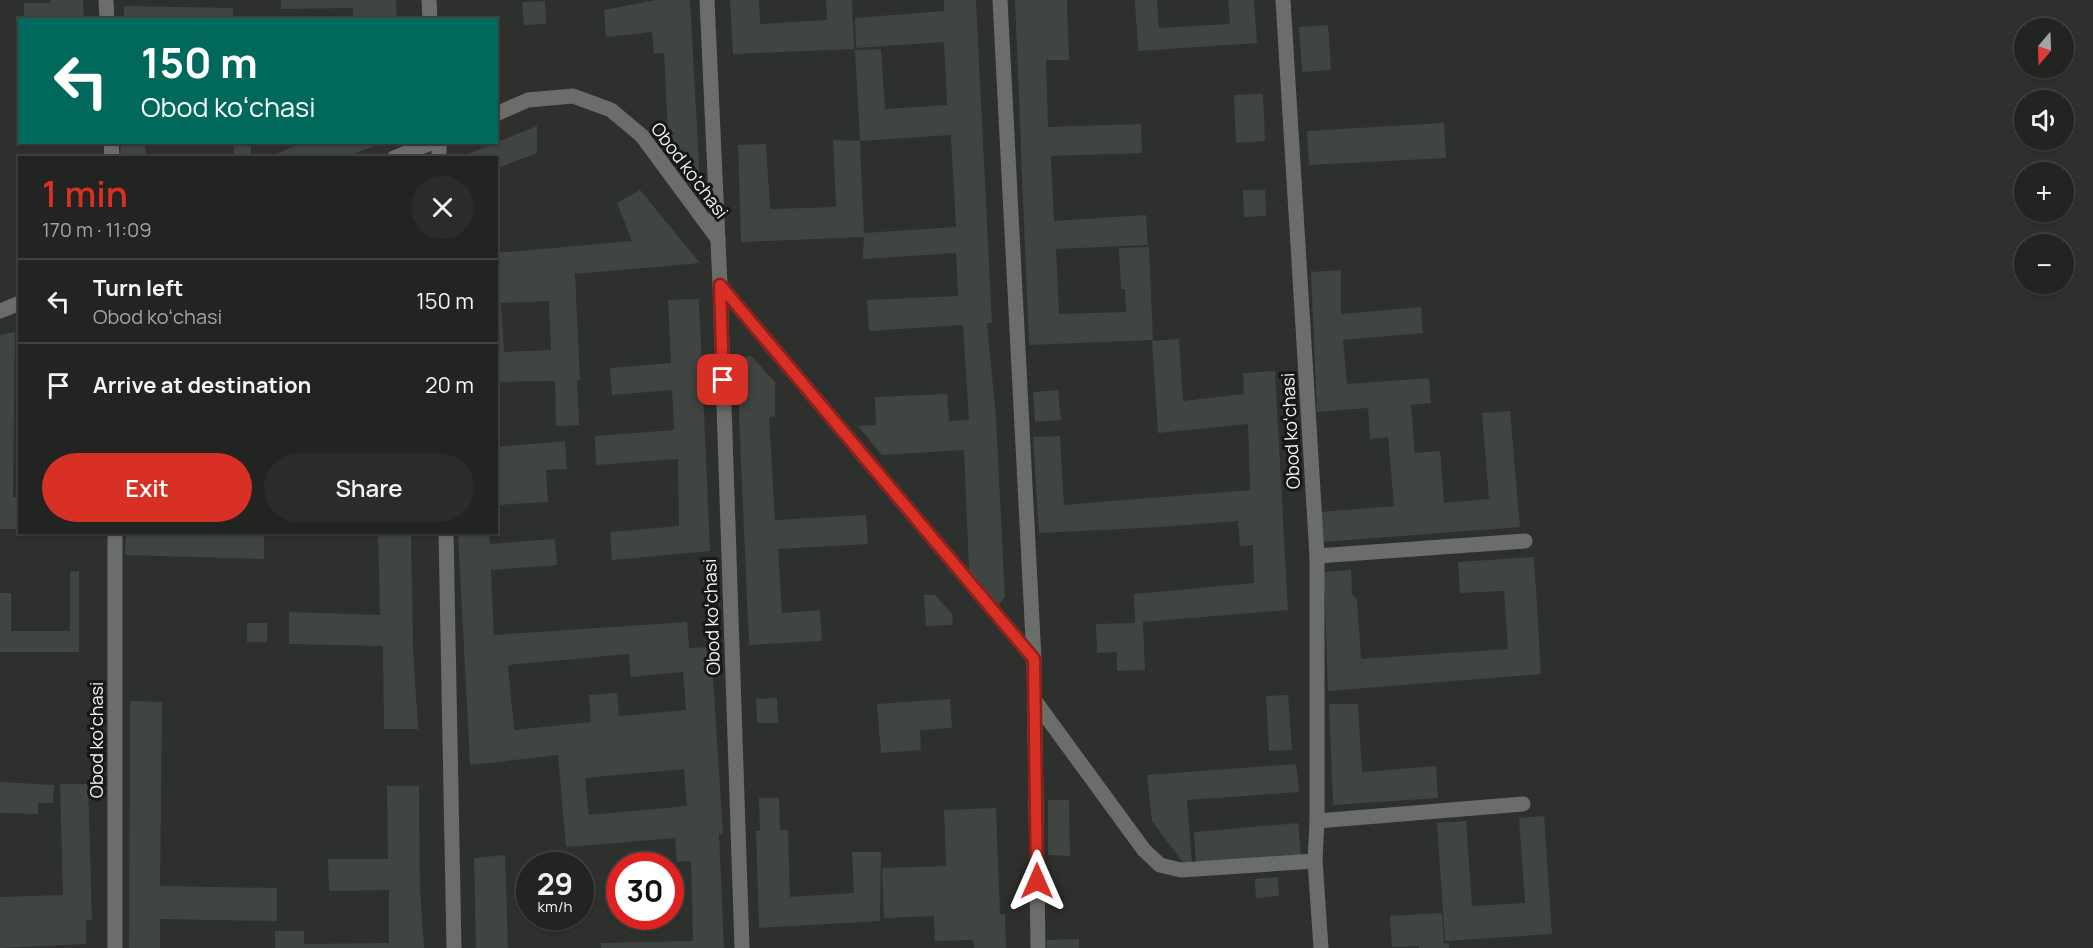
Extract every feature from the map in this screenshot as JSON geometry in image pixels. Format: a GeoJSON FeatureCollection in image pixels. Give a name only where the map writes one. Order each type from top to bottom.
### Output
{"type":"FeatureCollection","features":[{"type":"Feature","properties":{"kind":"street"},"geometry":{"type":"LineString","coordinates":[[106,0],[106,18]]}},
{"type":"Feature","properties":{"kind":"street"},"geometry":{"type":"LineString","coordinates":[[429,0],[430,18]]}},
{"type":"Feature","properties":{"kind":"street","name":"Obod koʻchasi"},"geometry":{"type":"LineString","coordinates":[[707,0],[720,285],[742,948]]}},
{"type":"Feature","properties":{"kind":"street"},"geometry":{"type":"LineString","coordinates":[[1000,0],[1034,659],[1038,948]]}},
{"type":"Feature","properties":{"kind":"street","name":"Obod koʻchasi"},"geometry":{"type":"LineString","coordinates":[[1284,0],[1317,556],[1315,861],[1321,948]]}},
{"type":"Feature","properties":{"kind":"street","name":"Obod ko'chasi"},"geometry":{"type":"LineString","coordinates":[[498,113],[528,100],[573,96],[611,111],[642,136],[718,239]]}},
{"type":"Feature","properties":{"kind":"street"},"geometry":{"type":"LineString","coordinates":[[399,156],[428,144]]}},
{"type":"Feature","properties":{"kind":"street"},"geometry":{"type":"LineString","coordinates":[[720,285],[1034,659]]}},
{"type":"Feature","properties":{"kind":"street"},"geometry":{"type":"LineString","coordinates":[[0,311],[18,304]]}},
{"type":"Feature","properties":{"kind":"street","name":"Obod koʻchasi"},"geometry":{"type":"LineString","coordinates":[[116,534],[116,948]]}},
{"type":"Feature","properties":{"kind":"street"},"geometry":{"type":"LineString","coordinates":[[446,534],[454,948]]}},
{"type":"Feature","properties":{"kind":"street"},"geometry":{"type":"LineString","coordinates":[[1317,556],[1526,541]]}},
{"type":"Feature","properties":{"kind":"street"},"geometry":{"type":"LineString","coordinates":[[1035,701],[1144,850],[1160,865],[1181,870],[1315,861]]}},
{"type":"Feature","properties":{"kind":"street"},"geometry":{"type":"LineString","coordinates":[[1317,821],[1523,804]]}},
{"type":"Feature","properties":{"kind":"building"},"geometry":{"type":"Polygon","coordinates":[[[50,0],[83,0],[84,18],[24,18],[24,3],[50,3],[50,0]]]}},
{"type":"Feature","properties":{"kind":"building"},"geometry":{"type":"Polygon","coordinates":[[[281,0],[396,0],[397,18],[353,18],[353,8],[281,9],[281,0]]]}},
{"type":"Feature","properties":{"kind":"building"},"geometry":{"type":"Polygon","coordinates":[[[656,0],[690,0],[700,185],[669,155],[664,53],[654,54],[652,32],[606,37],[604,10],[656,0]]]}},
{"type":"Feature","properties":{"kind":"building"},"geometry":{"type":"Polygon","coordinates":[[[730,0],[759,0],[760,24],[827,20],[826,0],[852,0],[854,49],[733,54],[730,0]]]}},
{"type":"Feature","properties":{"kind":"building"},"geometry":{"type":"Polygon","coordinates":[[[944,0],[976,0],[992,323],[987,323],[996,418],[1005,596],[999,605],[969,570],[964,450],[882,455],[858,426],[876,425],[875,397],[947,394],[949,421],[969,420],[963,325],[869,331],[867,300],[958,296],[956,253],[863,259],[864,237],[741,242],[738,145],[766,144],[770,209],[836,207],[833,140],[860,141],[855,50],[881,49],[885,109],[947,105],[944,42],[856,48],[855,18],[944,11],[944,0]],[[951,135],[860,141],[864,233],[956,227],[951,135]]]}},
{"type":"Feature","properties":{"kind":"building"},"geometry":{"type":"Polygon","coordinates":[[[1015,0],[1067,0],[1069,60],[1046,60],[1048,127],[1141,124],[1142,153],[1051,156],[1054,221],[1146,215],[1148,245],[1056,249],[1059,314],[1126,312],[1125,289],[1121,289],[1119,248],[1149,247],[1153,340],[1029,345],[1015,0]]]}},
{"type":"Feature","properties":{"kind":"building"},"geometry":{"type":"Polygon","coordinates":[[[1135,0],[1157,0],[1159,28],[1230,24],[1228,0],[1254,0],[1257,43],[1138,51],[1135,0]]]}},
{"type":"Feature","properties":{"kind":"building"},"geometry":{"type":"Polygon","coordinates":[[[545,1],[546,24],[524,25],[522,2],[545,1]]]}},
{"type":"Feature","properties":{"kind":"building"},"geometry":{"type":"Polygon","coordinates":[[[124,6],[233,8],[233,18],[124,18],[124,6]]]}},
{"type":"Feature","properties":{"kind":"building"},"geometry":{"type":"Polygon","coordinates":[[[1328,25],[1331,70],[1302,72],[1299,27],[1328,25]]]}},
{"type":"Feature","properties":{"kind":"building"},"geometry":{"type":"Polygon","coordinates":[[[1263,94],[1265,141],[1236,143],[1234,95],[1263,94]]]}},
{"type":"Feature","properties":{"kind":"building"},"geometry":{"type":"Polygon","coordinates":[[[1444,123],[1446,158],[1309,165],[1307,131],[1444,123]]]}},
{"type":"Feature","properties":{"kind":"building"},"geometry":{"type":"Polygon","coordinates":[[[537,126],[537,153],[498,168],[498,156],[463,156],[498,144],[498,142],[537,126]]]}},
{"type":"Feature","properties":{"kind":"building"},"geometry":{"type":"Polygon","coordinates":[[[120,144],[145,144],[146,156],[121,156],[120,144]]]}},
{"type":"Feature","properties":{"kind":"building"},"geometry":{"type":"Polygon","coordinates":[[[234,144],[251,144],[251,156],[234,156],[234,144]]]}},
{"type":"Feature","properties":{"kind":"building"},"geometry":{"type":"Polygon","coordinates":[[[299,144],[379,144],[348,156],[272,156],[299,144]]]}},
{"type":"Feature","properties":{"kind":"building"},"geometry":{"type":"Polygon","coordinates":[[[640,190],[700,263],[575,274],[580,380],[577,380],[579,425],[556,426],[555,381],[498,382],[498,253],[632,241],[617,203],[640,190]],[[549,301],[501,303],[504,352],[551,350],[549,301]]]}},
{"type":"Feature","properties":{"kind":"building"},"geometry":{"type":"Polygon","coordinates":[[[1243,190],[1265,190],[1266,216],[1244,217],[1243,190]]]}},
{"type":"Feature","properties":{"kind":"building"},"geometry":{"type":"Polygon","coordinates":[[[1341,270],[1341,314],[1421,307],[1423,333],[1343,340],[1347,384],[1429,378],[1431,403],[1411,405],[1415,453],[1440,451],[1444,503],[1489,499],[1482,413],[1510,411],[1520,527],[1323,542],[1320,512],[1394,506],[1388,437],[1370,439],[1368,408],[1317,412],[1311,272],[1341,270]]]}},
{"type":"Feature","properties":{"kind":"building"},"geometry":{"type":"Polygon","coordinates":[[[699,299],[710,551],[612,560],[610,532],[679,526],[678,459],[596,465],[595,436],[674,430],[672,390],[612,395],[610,368],[671,363],[668,300],[699,299]]]}},
{"type":"Feature","properties":{"kind":"building"},"geometry":{"type":"Polygon","coordinates":[[[15,332],[13,497],[18,497],[18,529],[0,529],[0,335],[15,332]]]}},
{"type":"Feature","properties":{"kind":"building"},"geometry":{"type":"Polygon","coordinates":[[[1179,339],[1183,401],[1244,394],[1243,373],[1275,371],[1288,610],[1143,622],[1145,670],[1117,671],[1117,652],[1097,653],[1096,624],[1135,623],[1134,594],[1254,583],[1253,545],[1240,546],[1238,521],[1039,533],[1033,437],[1060,436],[1064,505],[1250,490],[1248,424],[1158,433],[1152,341],[1179,339]]]}},
{"type":"Feature","properties":{"kind":"building"},"geometry":{"type":"Polygon","coordinates":[[[751,356],[775,382],[775,416],[769,417],[775,520],[866,515],[868,544],[778,549],[782,613],[820,610],[822,641],[749,645],[739,416],[740,357],[751,356]]]}},
{"type":"Feature","properties":{"kind":"building"},"geometry":{"type":"Polygon","coordinates":[[[1058,390],[1061,420],[1035,422],[1033,392],[1058,390]]]}},
{"type":"Feature","properties":{"kind":"building"},"geometry":{"type":"Polygon","coordinates":[[[565,441],[567,469],[546,470],[548,502],[498,505],[498,447],[565,441]]]}},
{"type":"Feature","properties":{"kind":"building"},"geometry":{"type":"Polygon","coordinates":[[[126,534],[264,534],[264,559],[125,555],[126,534]]]}},
{"type":"Feature","properties":{"kind":"building"},"geometry":{"type":"Polygon","coordinates":[[[378,534],[411,534],[413,647],[418,729],[384,729],[383,646],[289,644],[289,612],[380,615],[378,534]]]}},
{"type":"Feature","properties":{"kind":"building"},"geometry":{"type":"Polygon","coordinates":[[[458,534],[489,534],[490,544],[555,539],[557,565],[491,570],[494,635],[687,622],[689,648],[711,647],[723,834],[719,834],[724,948],[601,948],[601,943],[693,941],[691,861],[684,862],[684,852],[676,852],[675,838],[566,847],[558,755],[470,765],[458,534]],[[629,654],[508,665],[514,730],[591,722],[589,695],[617,693],[619,716],[686,710],[683,672],[631,677],[629,654]],[[684,769],[585,778],[589,815],[687,806],[684,769]]]}},
{"type":"Feature","properties":{"kind":"building"},"geometry":{"type":"Polygon","coordinates":[[[1534,557],[1541,674],[1328,691],[1324,572],[1351,570],[1352,594],[1357,599],[1361,659],[1508,649],[1504,591],[1460,593],[1458,562],[1534,557]]]}},
{"type":"Feature","properties":{"kind":"building"},"geometry":{"type":"Polygon","coordinates":[[[79,571],[79,652],[0,652],[0,593],[11,593],[11,631],[70,631],[70,572],[79,571]]]}},
{"type":"Feature","properties":{"kind":"building"},"geometry":{"type":"Polygon","coordinates":[[[924,595],[935,595],[952,614],[953,625],[926,626],[924,595]]]}},
{"type":"Feature","properties":{"kind":"building"},"geometry":{"type":"Polygon","coordinates":[[[247,623],[267,623],[267,642],[247,642],[247,623]]]}},
{"type":"Feature","properties":{"kind":"building"},"geometry":{"type":"Polygon","coordinates":[[[1288,695],[1292,750],[1269,751],[1266,696],[1288,695]]]}},
{"type":"Feature","properties":{"kind":"building"},"geometry":{"type":"Polygon","coordinates":[[[777,698],[778,723],[757,723],[756,699],[777,698]]]}},
{"type":"Feature","properties":{"kind":"building"},"geometry":{"type":"Polygon","coordinates":[[[950,699],[952,728],[920,730],[921,750],[881,753],[877,704],[950,699]]]}},
{"type":"Feature","properties":{"kind":"building"},"geometry":{"type":"Polygon","coordinates":[[[130,701],[162,702],[160,886],[277,888],[277,921],[160,919],[160,948],[129,948],[130,701]]]}},
{"type":"Feature","properties":{"kind":"building"},"geometry":{"type":"Polygon","coordinates":[[[1329,704],[1358,704],[1362,772],[1436,766],[1438,798],[1333,805],[1329,704]]]}},
{"type":"Feature","properties":{"kind":"building"},"geometry":{"type":"Polygon","coordinates":[[[1296,764],[1299,792],[1187,800],[1192,864],[1184,864],[1152,821],[1147,775],[1296,764]]]}},
{"type":"Feature","properties":{"kind":"building"},"geometry":{"type":"Polygon","coordinates":[[[0,782],[54,785],[53,803],[38,803],[38,814],[0,813],[0,782]]]}},
{"type":"Feature","properties":{"kind":"building"},"geometry":{"type":"Polygon","coordinates":[[[60,784],[88,784],[92,920],[86,920],[86,944],[0,948],[0,897],[63,895],[60,784]]]}},
{"type":"Feature","properties":{"kind":"building"},"geometry":{"type":"Polygon","coordinates":[[[387,786],[419,786],[420,890],[424,948],[275,948],[275,931],[304,931],[304,944],[389,943],[389,890],[329,891],[328,859],[388,859],[387,786]]]}},
{"type":"Feature","properties":{"kind":"building"},"geometry":{"type":"Polygon","coordinates":[[[759,798],[779,798],[780,830],[788,830],[790,897],[854,893],[852,852],[881,852],[880,921],[759,928],[756,831],[760,831],[759,798]]]}},
{"type":"Feature","properties":{"kind":"building"},"geometry":{"type":"Polygon","coordinates":[[[1048,800],[1069,800],[1070,856],[1048,855],[1048,800]]]}},
{"type":"Feature","properties":{"kind":"building"},"geometry":{"type":"Polygon","coordinates":[[[996,808],[1000,914],[1005,914],[1006,948],[974,948],[973,940],[935,941],[934,916],[884,918],[882,868],[946,866],[944,810],[996,808]]]}},
{"type":"Feature","properties":{"kind":"building"},"geometry":{"type":"Polygon","coordinates":[[[1544,816],[1552,934],[1445,941],[1437,823],[1466,821],[1472,906],[1525,903],[1519,818],[1544,816]]]}},
{"type":"Feature","properties":{"kind":"building"},"geometry":{"type":"Polygon","coordinates":[[[1298,823],[1301,855],[1196,864],[1194,832],[1298,823]]]}},
{"type":"Feature","properties":{"kind":"building"},"geometry":{"type":"Polygon","coordinates":[[[505,855],[508,948],[476,948],[474,858],[505,855]]]}},
{"type":"Feature","properties":{"kind":"building"},"geometry":{"type":"Polygon","coordinates":[[[1278,877],[1279,896],[1256,898],[1255,879],[1278,877]]]}},
{"type":"Feature","properties":{"kind":"building"},"geometry":{"type":"Polygon","coordinates":[[[1442,913],[1444,944],[1449,943],[1449,948],[1392,947],[1390,916],[1442,913]]]}},
{"type":"Feature","properties":{"kind":"building"},"geometry":{"type":"Polygon","coordinates":[[[1079,939],[1079,948],[1047,948],[1046,940],[1079,939]]]}},
{"type":"Feature","properties":{"kind":"route"},"geometry":{"type":"LineString","coordinates":[[723,380],[720,285],[1034,659],[1037,881]]}}]}
